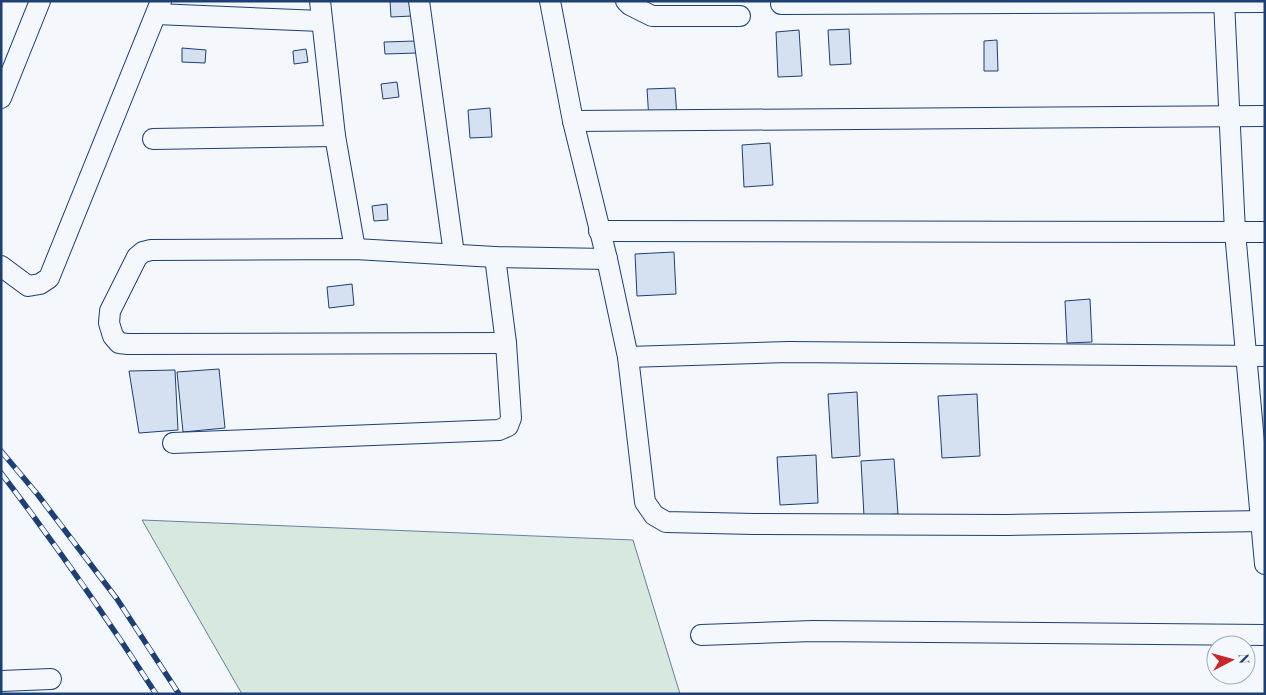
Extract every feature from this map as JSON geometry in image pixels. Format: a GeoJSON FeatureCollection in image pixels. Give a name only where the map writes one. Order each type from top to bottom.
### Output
{"type":"FeatureCollection","features":[{"type":"Feature","properties":{"kind":"street"},"geometry":{"type":"LineString","coordinates":[[1,98],[40,1]]}},
{"type":"Feature","properties":{"kind":"street"},"geometry":{"type":"LineString","coordinates":[[419,1],[454,254]]}},
{"type":"Feature","properties":{"kind":"street"},"geometry":{"type":"LineString","coordinates":[[550,1],[573,121],[607,259],[628,357],[645,502],[654,515],[666,522],[754,524],[1262,521]]}},
{"type":"Feature","properties":{"kind":"street"},"geometry":{"type":"LineString","coordinates":[[626,1],[652,16],[740,16]]}},
{"type":"Feature","properties":{"kind":"street"},"geometry":{"type":"LineString","coordinates":[[1224,2],[1235,232],[1255,356],[1265,564]]}},
{"type":"Feature","properties":{"kind":"street"},"geometry":{"type":"LineString","coordinates":[[781,4],[1265,2]]}},
{"type":"Feature","properties":{"kind":"street"},"geometry":{"type":"LineString","coordinates":[[1,266],[28,286],[40,284],[49,278],[159,8],[320,11],[335,136],[355,250]]}},
{"type":"Feature","properties":{"kind":"street"},"geometry":{"type":"LineString","coordinates":[[573,121],[1265,116]]}},
{"type":"Feature","properties":{"kind":"street"},"geometry":{"type":"LineString","coordinates":[[153,139],[335,136]]}},
{"type":"Feature","properties":{"kind":"street"},"geometry":{"type":"LineString","coordinates":[[599,231],[1265,232]]}},
{"type":"Feature","properties":{"kind":"street"},"geometry":{"type":"LineString","coordinates":[[506,343],[128,344],[120,342],[113,336],[109,323],[110,311],[138,257],[143,252],[151,250],[355,250],[495,257],[607,259]]}},
{"type":"Feature","properties":{"kind":"street"},"geometry":{"type":"LineString","coordinates":[[173,443],[499,430],[508,426],[512,418],[506,343],[495,257]]}},
{"type":"Feature","properties":{"kind":"street"},"geometry":{"type":"LineString","coordinates":[[628,357],[789,352],[1255,356]]}},
{"type":"Feature","properties":{"kind":"street"},"geometry":{"type":"LineString","coordinates":[[701,635],[813,631],[1265,635]]}},
{"type":"Feature","properties":{"kind":"street"},"geometry":{"type":"LineString","coordinates":[[1,681],[51,679]]}},
{"type":"Feature","properties":{"kind":"shaded area"},"geometry":{"type":"Polygon","coordinates":[[[142,520],[633,540],[680,694],[242,694],[142,520]]]}},
{"type":"Feature","properties":{"kind":"building"},"geometry":{"type":"Polygon","coordinates":[[[390,1],[411,1],[412,16],[391,17],[390,1]]]}},
{"type":"Feature","properties":{"kind":"building"},"geometry":{"type":"Polygon","coordinates":[[[849,29],[851,64],[830,65],[828,30],[849,29]]]}},
{"type":"Feature","properties":{"kind":"building"},"geometry":{"type":"Polygon","coordinates":[[[799,30],[802,76],[778,77],[776,32],[799,30]]]}},
{"type":"Feature","properties":{"kind":"building"},"geometry":{"type":"Polygon","coordinates":[[[997,40],[998,71],[984,71],[984,41],[997,40]]]}},
{"type":"Feature","properties":{"kind":"building"},"geometry":{"type":"Polygon","coordinates":[[[416,41],[417,53],[385,54],[384,42],[416,41]]]}},
{"type":"Feature","properties":{"kind":"building"},"geometry":{"type":"Polygon","coordinates":[[[182,48],[206,50],[205,63],[182,62],[182,48]]]}},
{"type":"Feature","properties":{"kind":"building"},"geometry":{"type":"Polygon","coordinates":[[[306,49],[308,62],[294,64],[293,51],[306,49]]]}},
{"type":"Feature","properties":{"kind":"building"},"geometry":{"type":"Polygon","coordinates":[[[397,82],[399,97],[383,99],[381,84],[397,82]]]}},
{"type":"Feature","properties":{"kind":"building"},"geometry":{"type":"Polygon","coordinates":[[[675,88],[677,118],[649,120],[647,89],[675,88]]]}},
{"type":"Feature","properties":{"kind":"building"},"geometry":{"type":"Polygon","coordinates":[[[490,108],[492,137],[470,138],[468,110],[490,108]]]}},
{"type":"Feature","properties":{"kind":"building"},"geometry":{"type":"Polygon","coordinates":[[[770,143],[773,185],[744,187],[742,145],[770,143]]]}},
{"type":"Feature","properties":{"kind":"building"},"geometry":{"type":"Polygon","coordinates":[[[387,204],[388,220],[374,221],[372,206],[387,204]]]}},
{"type":"Feature","properties":{"kind":"building"},"geometry":{"type":"Polygon","coordinates":[[[674,252],[676,294],[637,296],[635,254],[674,252]]]}},
{"type":"Feature","properties":{"kind":"building"},"geometry":{"type":"Polygon","coordinates":[[[352,284],[354,305],[329,308],[327,287],[352,284]]]}},
{"type":"Feature","properties":{"kind":"building"},"geometry":{"type":"Polygon","coordinates":[[[1090,299],[1092,342],[1067,343],[1065,301],[1090,299]]]}},
{"type":"Feature","properties":{"kind":"building"},"geometry":{"type":"Polygon","coordinates":[[[219,369],[225,428],[183,432],[177,372],[219,369]]]}},
{"type":"Feature","properties":{"kind":"building"},"geometry":{"type":"Polygon","coordinates":[[[175,370],[178,430],[139,433],[129,371],[175,370]]]}},
{"type":"Feature","properties":{"kind":"building"},"geometry":{"type":"Polygon","coordinates":[[[857,392],[860,456],[832,458],[828,394],[857,392]]]}},
{"type":"Feature","properties":{"kind":"building"},"geometry":{"type":"Polygon","coordinates":[[[977,394],[980,456],[942,458],[938,396],[977,394]]]}},
{"type":"Feature","properties":{"kind":"building"},"geometry":{"type":"Polygon","coordinates":[[[816,455],[818,503],[780,505],[777,457],[816,455]]]}},
{"type":"Feature","properties":{"kind":"building"},"geometry":{"type":"Polygon","coordinates":[[[894,459],[898,514],[864,516],[861,461],[894,459]]]}},
{"type":"Feature","properties":{"kind":"railway"},"geometry":{"type":"LineString","coordinates":[[1,451],[38,495],[117,599],[179,694]]}},
{"type":"Feature","properties":{"kind":"railway"},"geometry":{"type":"LineString","coordinates":[[1,473],[81,582],[156,694]]}}]}
